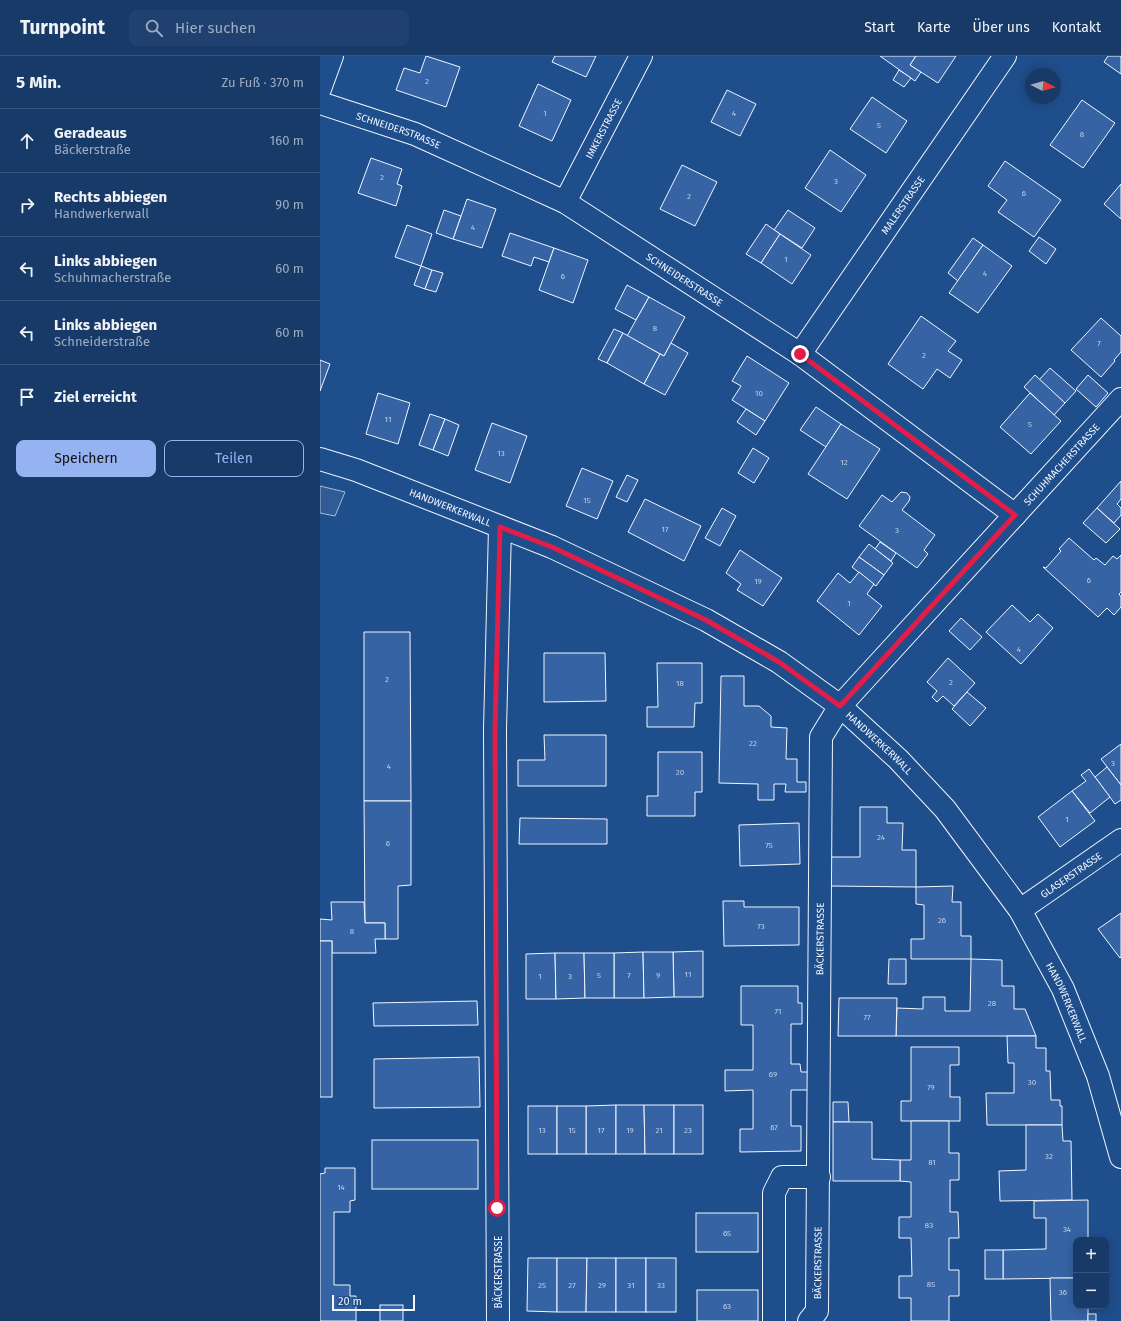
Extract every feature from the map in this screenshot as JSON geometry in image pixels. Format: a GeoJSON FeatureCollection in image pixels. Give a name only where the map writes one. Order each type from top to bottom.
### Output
{"type":"FeatureCollection","features":[{"type":"Feature","properties":{"kind":"street"},"geometry":{"type":"LineString","coordinates":[[320,89],[332,56]]}},
{"type":"Feature","properties":{"kind":"street","name":"IMKERSTRASSE"},"geometry":{"type":"LineString","coordinates":[[566,202],[641,56]]}},
{"type":"Feature","properties":{"kind":"street","name":"MALERSTRASSE"},"geometry":{"type":"LineString","coordinates":[[800,354],[1005,56]]}},
{"type":"Feature","properties":{"kind":"street","name":"SCHNEIDERSTRASSE"},"geometry":{"type":"LineString","coordinates":[[320,103],[415,134],[566,202],[800,354],[1015,515]]}},
{"type":"Feature","properties":{"kind":"street","name":"SCHUHMACHERSTRASSE"},"geometry":{"type":"LineString","coordinates":[[840,706],[1121,399]]}},
{"type":"Feature","properties":{"kind":"street","name":"HANDWERKERWALL"},"geometry":{"type":"LineString","coordinates":[[320,459],[356,470],[552,547],[706,620],[779,662],[840,706],[898,760],[945,809],[1020,910],[1063,989],[1098,1076],[1121,1153]]}},
{"type":"Feature","properties":{"kind":"street","name":"BÄCKERSTRASSE"},"geometry":{"type":"LineString","coordinates":[[498,1321],[495,730],[500,527]]}},
{"type":"Feature","properties":{"kind":"street","name":"BÄCKERSTRASSE"},"geometry":{"type":"LineString","coordinates":[[809,1321],[817,1311],[821,738],[840,706]]}},
{"type":"Feature","properties":{"kind":"street","name":"GLASERSTRASSE"},"geometry":{"type":"LineString","coordinates":[[1020,910],[1121,840]]}},
{"type":"Feature","properties":{"kind":"street"},"geometry":{"type":"LineString","coordinates":[[774,1321],[774,1193],[782,1178],[819,1177]]}},
{"type":"Feature","properties":{"kind":"shaded area"},"geometry":{"type":"Polygon","coordinates":[[[320,486],[345,492],[335,516],[320,513],[320,486]]]}},
{"type":"Feature","properties":{"kind":"building"},"geometry":{"type":"Polygon","coordinates":[[[426,56],[460,67],[446,107],[396,90],[404,68],[420,73],[426,56]]]}},
{"type":"Feature","properties":{"kind":"building"},"geometry":{"type":"Polygon","coordinates":[[[555,56],[596,56],[586,77],[552,62],[555,56]]]}},
{"type":"Feature","properties":{"kind":"building"},"geometry":{"type":"Polygon","coordinates":[[[880,56],[916,56],[910,65],[921,72],[915,81],[880,56]]]}},
{"type":"Feature","properties":{"kind":"building"},"geometry":{"type":"Polygon","coordinates":[[[916,56],[956,56],[938,83],[910,65],[916,56]]]}},
{"type":"Feature","properties":{"kind":"building"},"geometry":{"type":"Polygon","coordinates":[[[1108,56],[1121,56],[1121,74],[1104,62],[1108,56]]]}},
{"type":"Feature","properties":{"kind":"building"},"geometry":{"type":"Polygon","coordinates":[[[899,70],[911,78],[904,87],[893,80],[899,70]]]}},
{"type":"Feature","properties":{"kind":"building"},"geometry":{"type":"Polygon","coordinates":[[[538,84],[571,100],[552,141],[519,126],[538,84]]]}},
{"type":"Feature","properties":{"kind":"building"},"geometry":{"type":"Polygon","coordinates":[[[727,90],[756,104],[740,136],[711,122],[727,90]]]}},
{"type":"Feature","properties":{"kind":"building"},"geometry":{"type":"Polygon","coordinates":[[[872,97],[907,121],[886,153],[850,129],[872,97]]]}},
{"type":"Feature","properties":{"kind":"building"},"geometry":{"type":"Polygon","coordinates":[[[1082,100],[1115,123],[1083,168],[1050,145],[1082,100]]]}},
{"type":"Feature","properties":{"kind":"building"},"geometry":{"type":"Polygon","coordinates":[[[830,150],[866,175],[841,212],[805,188],[830,150]]]}},
{"type":"Feature","properties":{"kind":"building"},"geometry":{"type":"Polygon","coordinates":[[[371,158],[402,169],[397,184],[402,186],[396,206],[358,193],[371,158]]]}},
{"type":"Feature","properties":{"kind":"building"},"geometry":{"type":"Polygon","coordinates":[[[1005,161],[1061,200],[1034,237],[998,212],[1007,200],[988,186],[1005,161]]]}},
{"type":"Feature","properties":{"kind":"building"},"geometry":{"type":"Polygon","coordinates":[[[682,165],[717,182],[695,226],[660,209],[682,165]]]}},
{"type":"Feature","properties":{"kind":"building"},"geometry":{"type":"Polygon","coordinates":[[[1121,184],[1121,219],[1104,204],[1121,184]]]}},
{"type":"Feature","properties":{"kind":"building"},"geometry":{"type":"Polygon","coordinates":[[[467,199],[496,209],[482,248],[453,239],[467,199]]]}},
{"type":"Feature","properties":{"kind":"building"},"geometry":{"type":"Polygon","coordinates":[[[444,210],[461,216],[453,239],[436,233],[444,210]]]}},
{"type":"Feature","properties":{"kind":"building"},"geometry":{"type":"Polygon","coordinates":[[[788,210],[815,228],[802,248],[774,230],[788,210]]]}},
{"type":"Feature","properties":{"kind":"building"},"geometry":{"type":"Polygon","coordinates":[[[766,224],[780,234],[761,263],[746,254],[766,224]]]}},
{"type":"Feature","properties":{"kind":"building"},"geometry":{"type":"Polygon","coordinates":[[[407,225],[432,234],[421,266],[395,257],[407,225]]]}},
{"type":"Feature","properties":{"kind":"building"},"geometry":{"type":"Polygon","coordinates":[[[510,233],[554,248],[549,262],[534,257],[531,266],[502,256],[510,233]]]}},
{"type":"Feature","properties":{"kind":"building"},"geometry":{"type":"Polygon","coordinates":[[[780,234],[811,255],[792,284],[761,263],[780,234]]]}},
{"type":"Feature","properties":{"kind":"building"},"geometry":{"type":"Polygon","coordinates":[[[1039,237],[1056,249],[1046,264],[1029,251],[1039,237]]]}},
{"type":"Feature","properties":{"kind":"building"},"geometry":{"type":"Polygon","coordinates":[[[973,238],[983,245],[958,281],[948,273],[973,238]]]}},
{"type":"Feature","properties":{"kind":"building"},"geometry":{"type":"Polygon","coordinates":[[[983,245],[1012,266],[978,313],[949,293],[983,245]]]}},
{"type":"Feature","properties":{"kind":"building"},"geometry":{"type":"Polygon","coordinates":[[[554,248],[588,260],[573,303],[539,290],[554,248]]]}},
{"type":"Feature","properties":{"kind":"building"},"geometry":{"type":"Polygon","coordinates":[[[421,266],[432,270],[425,289],[414,285],[421,266]]]}},
{"type":"Feature","properties":{"kind":"building"},"geometry":{"type":"Polygon","coordinates":[[[432,270],[443,273],[436,292],[425,289],[432,270]]]}},
{"type":"Feature","properties":{"kind":"building"},"geometry":{"type":"Polygon","coordinates":[[[627,285],[649,297],[636,320],[615,309],[627,285]]]}},
{"type":"Feature","properties":{"kind":"building"},"geometry":{"type":"Polygon","coordinates":[[[649,297],[685,317],[664,356],[627,336],[649,297]]]}},
{"type":"Feature","properties":{"kind":"building"},"geometry":{"type":"Polygon","coordinates":[[[921,316],[956,341],[948,351],[962,360],[950,378],[937,369],[923,389],[888,364],[921,316]]]}},
{"type":"Feature","properties":{"kind":"building"},"geometry":{"type":"Polygon","coordinates":[[[1101,318],[1121,336],[1121,352],[1101,377],[1071,350],[1101,318]]]}},
{"type":"Feature","properties":{"kind":"building"},"geometry":{"type":"Polygon","coordinates":[[[614,329],[623,333],[607,363],[598,359],[614,329]]]}},
{"type":"Feature","properties":{"kind":"building"},"geometry":{"type":"Polygon","coordinates":[[[623,333],[660,354],[644,384],[607,363],[623,333]]]}},
{"type":"Feature","properties":{"kind":"building"},"geometry":{"type":"Polygon","coordinates":[[[671,343],[688,353],[665,395],[644,384],[660,354],[664,356],[671,343]]]}},
{"type":"Feature","properties":{"kind":"building"},"geometry":{"type":"Polygon","coordinates":[[[747,356],[789,383],[765,421],[732,400],[741,386],[732,381],[747,356]]]}},
{"type":"Feature","properties":{"kind":"building"},"geometry":{"type":"Polygon","coordinates":[[[320,360],[330,364],[320,391],[320,360]]]}},
{"type":"Feature","properties":{"kind":"building"},"geometry":{"type":"Polygon","coordinates":[[[1050,368],[1076,391],[1065,403],[1039,380],[1050,368]]]}},
{"type":"Feature","properties":{"kind":"building"},"geometry":{"type":"Polygon","coordinates":[[[1035,375],[1065,403],[1054,415],[1024,387],[1035,375]]]}},
{"type":"Feature","properties":{"kind":"building"},"geometry":{"type":"Polygon","coordinates":[[[1088,375],[1108,393],[1096,407],[1076,389],[1088,375]]]}},
{"type":"Feature","properties":{"kind":"building"},"geometry":{"type":"Polygon","coordinates":[[[378,393],[410,403],[398,444],[366,434],[378,393]]]}},
{"type":"Feature","properties":{"kind":"building"},"geometry":{"type":"Polygon","coordinates":[[[1030,393],[1061,421],[1031,454],[1000,427],[1030,393]]]}},
{"type":"Feature","properties":{"kind":"building"},"geometry":{"type":"Polygon","coordinates":[[[816,407],[841,424],[826,447],[800,430],[816,407]]]}},
{"type":"Feature","properties":{"kind":"building"},"geometry":{"type":"Polygon","coordinates":[[[746,409],[765,421],[756,435],[737,422],[746,409]]]}},
{"type":"Feature","properties":{"kind":"building"},"geometry":{"type":"Polygon","coordinates":[[[430,414],[445,419],[433,450],[419,445],[430,414]]]}},
{"type":"Feature","properties":{"kind":"building"},"geometry":{"type":"Polygon","coordinates":[[[445,419],[459,425],[448,456],[433,450],[445,419]]]}},
{"type":"Feature","properties":{"kind":"building"},"geometry":{"type":"Polygon","coordinates":[[[492,423],[527,436],[510,483],[475,470],[492,423]]]}},
{"type":"Feature","properties":{"kind":"building"},"geometry":{"type":"Polygon","coordinates":[[[841,424],[880,449],[847,499],[808,474],[841,424]]]}},
{"type":"Feature","properties":{"kind":"building"},"geometry":{"type":"Polygon","coordinates":[[[753,448],[769,458],[754,483],[738,473],[753,448]]]}},
{"type":"Feature","properties":{"kind":"building"},"geometry":{"type":"Polygon","coordinates":[[[582,468],[613,481],[597,519],[566,506],[582,468]]]}},
{"type":"Feature","properties":{"kind":"building"},"geometry":{"type":"Polygon","coordinates":[[[627,475],[638,480],[627,502],[616,497],[627,475]]]}},
{"type":"Feature","properties":{"kind":"building"},"geometry":{"type":"Polygon","coordinates":[[[1121,481],[1121,499],[1117,504],[1121,508],[1121,515],[1114,523],[1097,508],[1121,481]]]}},
{"type":"Feature","properties":{"kind":"building"},"geometry":{"type":"Polygon","coordinates":[[[901,492],[907,493],[910,497],[909,501],[902,510],[935,535],[924,550],[928,554],[917,568],[859,526],[882,495],[892,502],[901,492]]]}},
{"type":"Feature","properties":{"kind":"building"},"geometry":{"type":"Polygon","coordinates":[[[645,499],[701,526],[684,561],[628,532],[645,499]]]}},
{"type":"Feature","properties":{"kind":"building"},"geometry":{"type":"Polygon","coordinates":[[[722,508],[736,516],[720,546],[705,538],[722,508]]]}},
{"type":"Feature","properties":{"kind":"building"},"geometry":{"type":"Polygon","coordinates":[[[1097,508],[1120,529],[1106,543],[1083,523],[1097,508]]]}},
{"type":"Feature","properties":{"kind":"building"},"geometry":{"type":"Polygon","coordinates":[[[1069,538],[1094,560],[1096,558],[1105,565],[1113,556],[1117,559],[1121,555],[1121,592],[1119,594],[1121,597],[1121,607],[1114,615],[1107,608],[1098,617],[1043,567],[1046,568],[1061,551],[1059,549],[1069,538]]]}},
{"type":"Feature","properties":{"kind":"building"},"geometry":{"type":"Polygon","coordinates":[[[880,542],[896,553],[891,561],[875,549],[880,542]]]}},
{"type":"Feature","properties":{"kind":"building"},"geometry":{"type":"Polygon","coordinates":[[[869,544],[893,563],[884,575],[859,557],[869,544]]]}},
{"type":"Feature","properties":{"kind":"building"},"geometry":{"type":"Polygon","coordinates":[[[740,550],[782,578],[763,606],[737,590],[741,584],[726,573],[740,550]]]}},
{"type":"Feature","properties":{"kind":"building"},"geometry":{"type":"Polygon","coordinates":[[[859,557],[884,575],[876,586],[852,567],[859,557]]]}},
{"type":"Feature","properties":{"kind":"building"},"geometry":{"type":"Polygon","coordinates":[[[859,572],[874,584],[867,594],[882,606],[859,635],[817,601],[838,573],[850,583],[859,572]]]}},
{"type":"Feature","properties":{"kind":"building"},"geometry":{"type":"Polygon","coordinates":[[[1012,605],[1030,622],[1038,614],[1053,628],[1021,664],[986,632],[1012,605]]]}},
{"type":"Feature","properties":{"kind":"building"},"geometry":{"type":"Polygon","coordinates":[[[961,618],[982,637],[970,650],[949,631],[961,618]]]}},
{"type":"Feature","properties":{"kind":"building"},"geometry":{"type":"Polygon","coordinates":[[[364,632],[410,632],[411,801],[364,801],[364,632]]]}},
{"type":"Feature","properties":{"kind":"building"},"geometry":{"type":"Polygon","coordinates":[[[544,653],[605,653],[606,701],[544,702],[544,653]]]}},
{"type":"Feature","properties":{"kind":"building"},"geometry":{"type":"Polygon","coordinates":[[[948,658],[975,683],[954,706],[943,696],[937,702],[932,697],[937,691],[927,682],[948,658]]]}},
{"type":"Feature","properties":{"kind":"building"},"geometry":{"type":"Polygon","coordinates":[[[657,663],[702,663],[702,703],[695,703],[694,727],[647,727],[647,707],[658,707],[657,663]]]}},
{"type":"Feature","properties":{"kind":"building"},"geometry":{"type":"Polygon","coordinates":[[[721,676],[744,676],[744,706],[759,706],[771,716],[771,727],[787,728],[786,759],[797,759],[797,782],[806,782],[806,792],[785,792],[786,784],[774,784],[774,800],[758,800],[758,784],[719,783],[721,676]]]}},
{"type":"Feature","properties":{"kind":"building"},"geometry":{"type":"Polygon","coordinates":[[[967,692],[986,708],[970,726],[952,709],[967,692]]]}},
{"type":"Feature","properties":{"kind":"building"},"geometry":{"type":"Polygon","coordinates":[[[544,735],[606,735],[606,786],[518,786],[518,760],[545,760],[544,735]]]}},
{"type":"Feature","properties":{"kind":"building"},"geometry":{"type":"Polygon","coordinates":[[[1121,744],[1121,785],[1101,759],[1121,744]]]}},
{"type":"Feature","properties":{"kind":"building"},"geometry":{"type":"Polygon","coordinates":[[[658,752],[702,752],[702,792],[695,792],[695,816],[647,816],[647,796],[658,796],[658,752]]]}},
{"type":"Feature","properties":{"kind":"building"},"geometry":{"type":"Polygon","coordinates":[[[1107,767],[1121,785],[1121,800],[1115,804],[1095,777],[1107,767]]]}},
{"type":"Feature","properties":{"kind":"building"},"geometry":{"type":"Polygon","coordinates":[[[1089,769],[1110,797],[1090,813],[1072,791],[1086,781],[1081,775],[1089,769]]]}},
{"type":"Feature","properties":{"kind":"building"},"geometry":{"type":"Polygon","coordinates":[[[1072,791],[1095,821],[1060,847],[1038,817],[1072,791]]]}},
{"type":"Feature","properties":{"kind":"building"},"geometry":{"type":"Polygon","coordinates":[[[364,801],[411,801],[411,885],[398,886],[398,939],[385,939],[385,923],[365,923],[364,801]]]}},
{"type":"Feature","properties":{"kind":"building"},"geometry":{"type":"Polygon","coordinates":[[[860,807],[887,807],[887,823],[903,823],[902,850],[916,850],[916,887],[831,886],[831,857],[860,857],[860,807]]]}},
{"type":"Feature","properties":{"kind":"building"},"geometry":{"type":"Polygon","coordinates":[[[520,818],[607,819],[607,844],[519,844],[520,818]]]}},
{"type":"Feature","properties":{"kind":"building"},"geometry":{"type":"Polygon","coordinates":[[[799,823],[800,864],[740,866],[739,825],[799,823]]]}},
{"type":"Feature","properties":{"kind":"building"},"geometry":{"type":"Polygon","coordinates":[[[953,886],[952,902],[961,902],[961,936],[971,936],[971,959],[911,959],[911,939],[924,939],[924,905],[916,904],[916,887],[953,886]]]}},
{"type":"Feature","properties":{"kind":"building"},"geometry":{"type":"Polygon","coordinates":[[[723,901],[744,901],[744,907],[799,907],[799,945],[724,946],[723,901]]]}},
{"type":"Feature","properties":{"kind":"building"},"geometry":{"type":"Polygon","coordinates":[[[331,902],[364,902],[365,923],[385,923],[385,939],[375,939],[376,953],[332,953],[332,941],[320,941],[320,919],[332,920],[331,902]]]}},
{"type":"Feature","properties":{"kind":"building"},"geometry":{"type":"Polygon","coordinates":[[[1121,913],[1121,957],[1120,958],[1098,929],[1121,913]]]}},
{"type":"Feature","properties":{"kind":"building"},"geometry":{"type":"Polygon","coordinates":[[[320,941],[332,941],[332,1097],[320,1097],[320,941]]]}},
{"type":"Feature","properties":{"kind":"building"},"geometry":{"type":"Polygon","coordinates":[[[703,951],[703,997],[674,997],[673,952],[703,951]]]}},
{"type":"Feature","properties":{"kind":"building"},"geometry":{"type":"Polygon","coordinates":[[[643,952],[644,998],[614,998],[614,953],[643,952]]]}},
{"type":"Feature","properties":{"kind":"building"},"geometry":{"type":"Polygon","coordinates":[[[643,952],[673,952],[674,997],[644,998],[643,952]]]}},
{"type":"Feature","properties":{"kind":"building"},"geometry":{"type":"Polygon","coordinates":[[[555,953],[556,999],[526,999],[526,954],[555,953]]]}},
{"type":"Feature","properties":{"kind":"building"},"geometry":{"type":"Polygon","coordinates":[[[555,953],[584,953],[585,998],[556,999],[555,953]]]}},
{"type":"Feature","properties":{"kind":"building"},"geometry":{"type":"Polygon","coordinates":[[[584,953],[614,953],[614,998],[585,998],[584,953]]]}},
{"type":"Feature","properties":{"kind":"building"},"geometry":{"type":"Polygon","coordinates":[[[889,959],[906,959],[906,984],[888,984],[889,959]]]}},
{"type":"Feature","properties":{"kind":"building"},"geometry":{"type":"Polygon","coordinates":[[[971,959],[1002,960],[1002,986],[1014,986],[1014,1009],[1025,1009],[1036,1036],[896,1036],[897,1008],[923,1009],[923,997],[945,997],[945,1011],[970,1011],[971,959]]]}},
{"type":"Feature","properties":{"kind":"building"},"geometry":{"type":"Polygon","coordinates":[[[741,986],[798,986],[798,1003],[802,1003],[802,1024],[791,1024],[791,1064],[800,1064],[801,1072],[809,1072],[809,1090],[791,1090],[791,1126],[801,1126],[801,1151],[740,1152],[740,1129],[753,1129],[753,1090],[725,1091],[725,1070],[753,1070],[753,1025],[741,1025],[741,986]]]}},
{"type":"Feature","properties":{"kind":"building"},"geometry":{"type":"Polygon","coordinates":[[[839,998],[897,998],[896,1036],[838,1036],[839,998]]]}},
{"type":"Feature","properties":{"kind":"building"},"geometry":{"type":"Polygon","coordinates":[[[477,1001],[478,1025],[374,1026],[373,1003],[477,1001]]]}},
{"type":"Feature","properties":{"kind":"building"},"geometry":{"type":"Polygon","coordinates":[[[1007,1036],[1036,1036],[1036,1048],[1046,1048],[1046,1071],[1050,1071],[1051,1100],[1060,1100],[1060,1106],[1062,1106],[1062,1125],[987,1125],[986,1093],[1014,1093],[1014,1063],[1008,1063],[1007,1036]]]}},
{"type":"Feature","properties":{"kind":"building"},"geometry":{"type":"Polygon","coordinates":[[[911,1047],[959,1047],[959,1065],[950,1065],[950,1097],[960,1097],[960,1121],[901,1121],[901,1101],[911,1101],[911,1047]]]}},
{"type":"Feature","properties":{"kind":"building"},"geometry":{"type":"Polygon","coordinates":[[[479,1057],[480,1107],[374,1108],[374,1059],[479,1057]]]}},
{"type":"Feature","properties":{"kind":"building"},"geometry":{"type":"Polygon","coordinates":[[[833,1102],[848,1102],[849,1122],[833,1122],[833,1102]]]}},
{"type":"Feature","properties":{"kind":"building"},"geometry":{"type":"Polygon","coordinates":[[[616,1105],[616,1154],[586,1154],[586,1106],[616,1105]]]}},
{"type":"Feature","properties":{"kind":"building"},"geometry":{"type":"Polygon","coordinates":[[[616,1105],[644,1105],[645,1154],[616,1154],[616,1105]]]}},
{"type":"Feature","properties":{"kind":"building"},"geometry":{"type":"Polygon","coordinates":[[[644,1105],[674,1105],[674,1154],[645,1154],[644,1105]]]}},
{"type":"Feature","properties":{"kind":"building"},"geometry":{"type":"Polygon","coordinates":[[[674,1105],[703,1105],[703,1154],[674,1154],[674,1105]]]}},
{"type":"Feature","properties":{"kind":"building"},"geometry":{"type":"Polygon","coordinates":[[[528,1106],[557,1106],[557,1154],[528,1154],[528,1106]]]}},
{"type":"Feature","properties":{"kind":"building"},"geometry":{"type":"Polygon","coordinates":[[[557,1106],[586,1106],[586,1154],[557,1154],[557,1106]]]}},
{"type":"Feature","properties":{"kind":"building"},"geometry":{"type":"Polygon","coordinates":[[[911,1121],[949,1121],[949,1153],[959,1153],[959,1180],[950,1180],[950,1212],[958,1212],[959,1238],[949,1238],[949,1270],[959,1270],[959,1296],[949,1296],[949,1321],[911,1321],[911,1298],[899,1298],[899,1276],[912,1276],[911,1238],[899,1238],[899,1217],[911,1217],[911,1182],[900,1181],[900,1160],[911,1160],[911,1121]]]}},
{"type":"Feature","properties":{"kind":"building"},"geometry":{"type":"Polygon","coordinates":[[[833,1122],[872,1122],[872,1159],[900,1160],[900,1181],[833,1181],[833,1122]]]}},
{"type":"Feature","properties":{"kind":"building"},"geometry":{"type":"Polygon","coordinates":[[[1026,1125],[1062,1125],[1063,1141],[1071,1141],[1072,1200],[1000,1201],[999,1171],[1026,1170],[1026,1125]]]}},
{"type":"Feature","properties":{"kind":"building"},"geometry":{"type":"Polygon","coordinates":[[[372,1140],[478,1140],[478,1189],[372,1189],[372,1140]]]}},
{"type":"Feature","properties":{"kind":"building"},"geometry":{"type":"Polygon","coordinates":[[[325,1168],[355,1168],[355,1200],[350,1201],[350,1212],[334,1212],[334,1285],[350,1285],[350,1296],[356,1296],[356,1321],[320,1321],[320,1174],[325,1173],[325,1168]]]}},
{"type":"Feature","properties":{"kind":"building"},"geometry":{"type":"Polygon","coordinates":[[[1088,1200],[1088,1237],[1073,1237],[1073,1278],[1003,1279],[1003,1250],[1046,1249],[1046,1218],[1034,1218],[1034,1201],[1088,1200]]]}},
{"type":"Feature","properties":{"kind":"building"},"geometry":{"type":"Polygon","coordinates":[[[696,1213],[758,1213],[758,1252],[696,1252],[696,1213]]]}},
{"type":"Feature","properties":{"kind":"building"},"geometry":{"type":"Polygon","coordinates":[[[985,1250],[1003,1250],[1003,1279],[985,1279],[985,1250]]]}},
{"type":"Feature","properties":{"kind":"building"},"geometry":{"type":"Polygon","coordinates":[[[528,1258],[557,1258],[557,1312],[527,1311],[528,1258]]]}},
{"type":"Feature","properties":{"kind":"building"},"geometry":{"type":"Polygon","coordinates":[[[557,1258],[587,1258],[586,1312],[557,1312],[557,1258]]]}},
{"type":"Feature","properties":{"kind":"building"},"geometry":{"type":"Polygon","coordinates":[[[587,1258],[616,1258],[616,1312],[586,1312],[587,1258]]]}},
{"type":"Feature","properties":{"kind":"building"},"geometry":{"type":"Polygon","coordinates":[[[616,1258],[646,1258],[646,1312],[616,1312],[616,1258]]]}},
{"type":"Feature","properties":{"kind":"building"},"geometry":{"type":"Polygon","coordinates":[[[646,1258],[676,1258],[676,1312],[646,1312],[646,1258]]]}},
{"type":"Feature","properties":{"kind":"building"},"geometry":{"type":"Polygon","coordinates":[[[1050,1278],[1073,1278],[1073,1309],[1088,1309],[1088,1321],[1051,1321],[1050,1278]]]}},
{"type":"Feature","properties":{"kind":"building"},"geometry":{"type":"Polygon","coordinates":[[[697,1290],[758,1290],[758,1321],[697,1321],[697,1290]]]}},
{"type":"Feature","properties":{"kind":"building"},"geometry":{"type":"Polygon","coordinates":[[[380,1305],[403,1305],[403,1321],[380,1321],[380,1305]]]}},
{"type":"Feature","properties":{"kind":"building"},"geometry":{"type":"Polygon","coordinates":[[[1088,1314],[1096,1314],[1096,1321],[1088,1321],[1088,1314]]]}},
{"type":"Feature","properties":{"kind":"route"},"geometry":{"type":"LineString","coordinates":[[497,1208],[495,730],[500,527],[552,547],[706,620],[779,662],[840,706],[1015,515],[800,354]]}}]}
